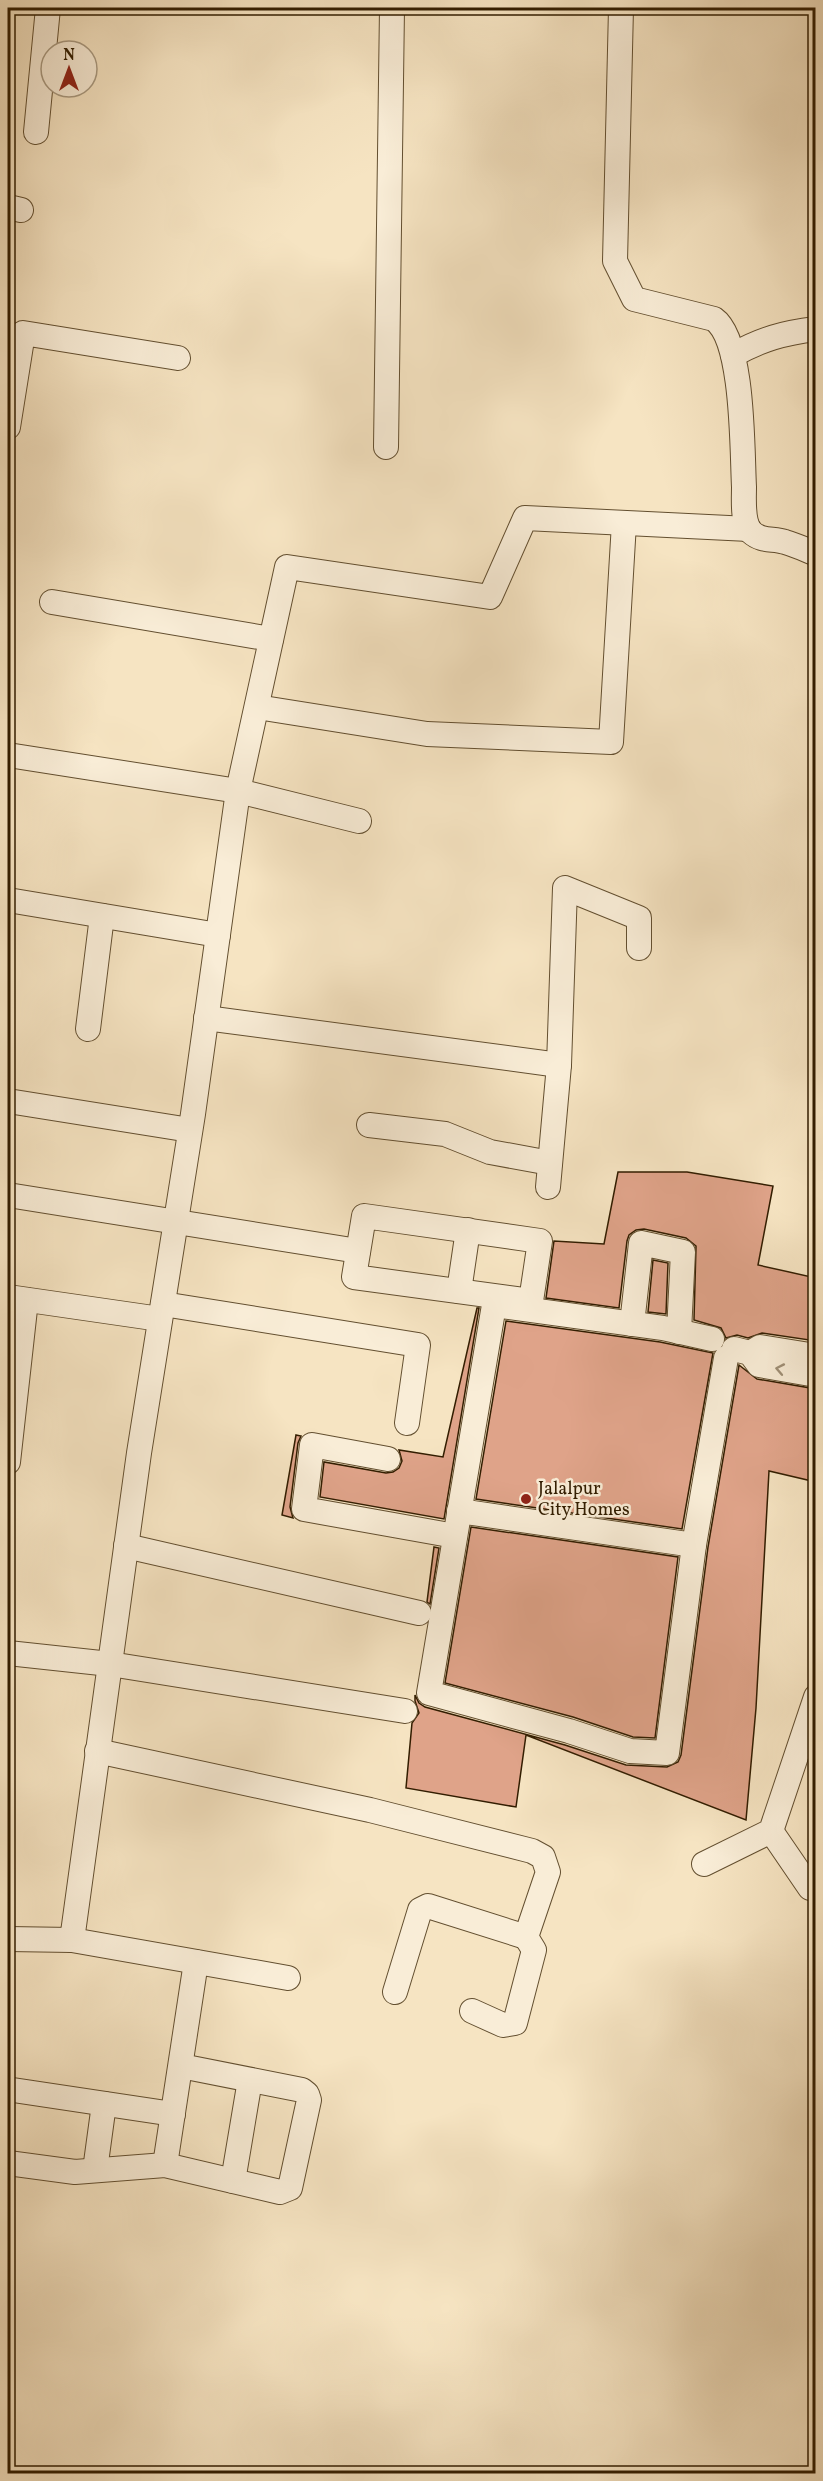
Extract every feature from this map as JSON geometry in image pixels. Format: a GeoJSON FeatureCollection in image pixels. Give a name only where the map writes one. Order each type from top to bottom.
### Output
{"type":"FeatureCollection","features":[{"type":"Feature","properties":{"kind":"street"},"geometry":{"type":"LineString","coordinates":[[36,132],[48,8]]}},
{"type":"Feature","properties":{"kind":"street"},"geometry":{"type":"LineString","coordinates":[[386,447],[392,8]]}},
{"type":"Feature","properties":{"kind":"street"},"geometry":{"type":"LineString","coordinates":[[621,8],[615,261],[634,299],[714,320],[723,325],[733,355],[741,411],[744,510],[749,529],[758,538],[783,541],[816,554]]}},
{"type":"Feature","properties":{"kind":"street"},"geometry":{"type":"LineString","coordinates":[[733,355],[757,341],[788,332],[816,329]]}},
{"type":"Feature","properties":{"kind":"street"},"geometry":{"type":"LineString","coordinates":[[8,428],[23,333],[178,358]]}},
{"type":"Feature","properties":{"kind":"street"},"geometry":{"type":"LineString","coordinates":[[72,1940],[126,1546],[190,1130],[238,791],[287,567],[490,597],[525,518],[749,529]]}},
{"type":"Feature","properties":{"kind":"street"},"geometry":{"type":"LineString","coordinates":[[257,706],[427,734],[611,742],[624,523]]}},
{"type":"Feature","properties":{"kind":"street"},"geometry":{"type":"LineString","coordinates":[[52,602],[271,639]]}},
{"type":"Feature","properties":{"kind":"street"},"geometry":{"type":"LineString","coordinates":[[8,755],[238,791],[359,821]]}},
{"type":"Feature","properties":{"kind":"street"},"geometry":{"type":"LineString","coordinates":[[548,1187],[559,1065],[565,888],[639,918],[639,948]]}},
{"type":"Feature","properties":{"kind":"street"},"geometry":{"type":"LineString","coordinates":[[8,900],[218,935]]}},
{"type":"Feature","properties":{"kind":"street"},"geometry":{"type":"LineString","coordinates":[[88,1029],[102,916]]}},
{"type":"Feature","properties":{"kind":"street"},"geometry":{"type":"LineString","coordinates":[[206,1018],[559,1065]]}},
{"type":"Feature","properties":{"kind":"street"},"geometry":{"type":"LineString","coordinates":[[8,1101],[190,1130]]}},
{"type":"Feature","properties":{"kind":"street"},"geometry":{"type":"LineString","coordinates":[[369,1125],[445,1134],[490,1152],[550,1163]]}},
{"type":"Feature","properties":{"kind":"street"},"geometry":{"type":"LineString","coordinates":[[8,1195],[358,1251]]}},
{"type":"Feature","properties":{"kind":"street"},"geometry":{"type":"LineString","coordinates":[[364,1216],[540,1240],[531,1301],[354,1276],[358,1251],[364,1216]]}},
{"type":"Feature","properties":{"kind":"street"},"geometry":{"type":"LineString","coordinates":[[459,1291],[468,1230]]}},
{"type":"Feature","properties":{"kind":"street"},"geometry":{"type":"LineString","coordinates":[[632,1324],[641,1244],[683,1252],[679,1332]]}},
{"type":"Feature","properties":{"kind":"street"},"geometry":{"type":"LineString","coordinates":[[8,1462],[17,1298],[161,1312],[418,1344],[407,1423]]}},
{"type":"Feature","properties":{"kind":"street"},"geometry":{"type":"LineString","coordinates":[[737,1353],[694,1545],[667,1754],[630,1750],[429,1693],[494,1305],[632,1324],[712,1339],[709,1346],[711,1354],[718,1358],[737,1353],[760,1347],[816,1356]]}},
{"type":"Feature","properties":{"kind":"street"},"geometry":{"type":"LineString","coordinates":[[737,1353],[759,1365],[816,1376]]}},
{"type":"Feature","properties":{"kind":"street"},"geometry":{"type":"LineString","coordinates":[[388,1459],[312,1445],[304,1509],[455,1536]]}},
{"type":"Feature","properties":{"kind":"street"},"geometry":{"type":"LineString","coordinates":[[459,1511],[694,1545]]}},
{"type":"Feature","properties":{"kind":"street"},"geometry":{"type":"LineString","coordinates":[[126,1546],[419,1613]]}},
{"type":"Feature","properties":{"kind":"street"},"geometry":{"type":"LineString","coordinates":[[8,1653],[110,1664],[405,1711]]}},
{"type":"Feature","properties":{"kind":"street"},"geometry":{"type":"LineString","coordinates":[[704,1864],[771,1831],[816,1696]]}},
{"type":"Feature","properties":{"kind":"street"},"geometry":{"type":"LineString","coordinates":[[98,1751],[370,1810],[531,1851],[543,1857],[548,1872],[526,1937]]}},
{"type":"Feature","properties":{"kind":"street"},"geometry":{"type":"LineString","coordinates":[[771,1831],[810,1888]]}},
{"type":"Feature","properties":{"kind":"street"},"geometry":{"type":"LineString","coordinates":[[395,1992],[420,1910],[428,1906],[526,1937],[534,1950],[515,2023],[503,2025],[472,2011]]}},
{"type":"Feature","properties":{"kind":"street"},"geometry":{"type":"LineString","coordinates":[[8,1939],[72,1940],[288,1978]]}},
{"type":"Feature","properties":{"kind":"street"},"geometry":{"type":"LineString","coordinates":[[165,2164],[196,1962]]}},
{"type":"Feature","properties":{"kind":"street"},"geometry":{"type":"LineString","coordinates":[[8,2163],[75,2172],[165,2164],[280,2192],[290,2188],[309,2100],[307,2094],[302,2090],[180,2066]]}},
{"type":"Feature","properties":{"kind":"street"},"geometry":{"type":"LineString","coordinates":[[232,2181],[250,2080]]}},
{"type":"Feature","properties":{"kind":"street"},"geometry":{"type":"LineString","coordinates":[[8,2091],[173,2114]]}},
{"type":"Feature","properties":{"kind":"street"},"geometry":{"type":"LineString","coordinates":[[95,2170],[104,2104]]}},
{"type":"Feature","properties":{"kind":"building"},"geometry":{"type":"Polygon","coordinates":[[[618,1172],[687,1172],[773,1186],[758,1265],[816,1278],[816,1341],[762,1333],[748,1338],[737,1335],[726,1338],[721,1328],[694,1320],[696,1246],[686,1238],[644,1229],[636,1230],[629,1235],[627,1241],[619,1308],[546,1298],[554,1241],[604,1244],[618,1172]]]}},
{"type":"Feature","properties":{"kind":"building"},"geometry":{"type":"Polygon","coordinates":[[[653,1260],[668,1263],[666,1314],[648,1312],[653,1260]]]}},
{"type":"Feature","properties":{"kind":"building"},"geometry":{"type":"Polygon","coordinates":[[[477,1308],[479,1308],[444,1519],[320,1497],[324,1462],[386,1473],[399,1468],[402,1461],[399,1450],[443,1457],[477,1308]]]}},
{"type":"Feature","properties":{"kind":"building"},"geometry":{"type":"Polygon","coordinates":[[[506,1321],[660,1342],[713,1353],[682,1529],[476,1499],[506,1321]]]}},
{"type":"Feature","properties":{"kind":"building"},"geometry":{"type":"Polygon","coordinates":[[[739,1365],[757,1379],[816,1389],[816,1482],[769,1471],[756,1708],[746,1820],[526,1735],[516,1807],[406,1788],[412,1723],[419,1713],[415,1695],[419,1703],[425,1707],[565,1745],[626,1765],[667,1767],[678,1762],[681,1755],[708,1547],[739,1365]]]}},
{"type":"Feature","properties":{"kind":"building"},"geometry":{"type":"Polygon","coordinates":[[[296,1435],[301,1436],[298,1443],[290,1507],[293,1518],[282,1515],[296,1435]]]}},
{"type":"Feature","properties":{"kind":"building"},"geometry":{"type":"Polygon","coordinates":[[[471,1527],[678,1557],[655,1738],[633,1737],[573,1717],[445,1683],[471,1527]]]}},
{"type":"Feature","properties":{"kind":"building"},"geometry":{"type":"Polygon","coordinates":[[[434,1547],[439,1548],[430,1604],[427,1602],[434,1547]]]}},
{"type":"Feature","properties":{"kind":"place","name":"Jalalpur City Homes"},"geometry":{"type":"Point","coordinates":[526,1499]}}]}
